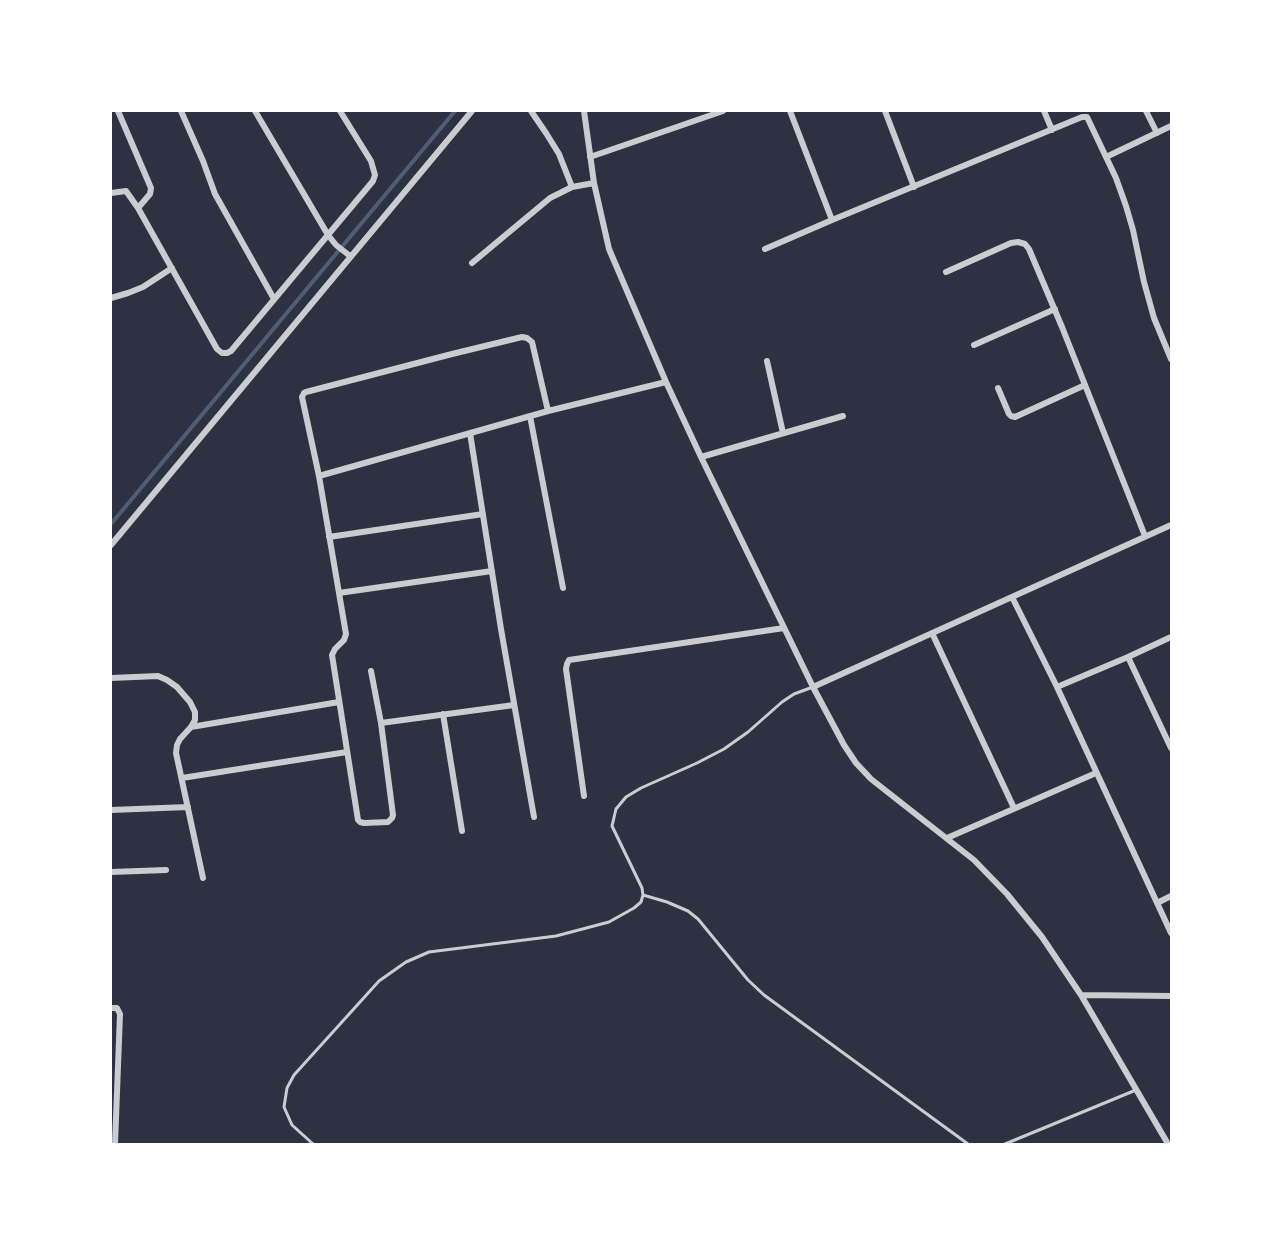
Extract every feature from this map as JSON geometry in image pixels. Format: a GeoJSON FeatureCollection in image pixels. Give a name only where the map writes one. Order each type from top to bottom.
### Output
{"type":"FeatureCollection","features":[{"type":"Feature","properties":{"kind":"street"},"geometry":{"type":"LineString","coordinates":[[118,111],[151,189],[150,194],[138,208]]}},
{"type":"Feature","properties":{"kind":"street"},"geometry":{"type":"LineString","coordinates":[[181,111],[215,194],[274,299]]}},
{"type":"Feature","properties":{"kind":"street"},"geometry":{"type":"LineString","coordinates":[[255,111],[328,235],[350,256]]}},
{"type":"Feature","properties":{"kind":"street"},"geometry":{"type":"LineString","coordinates":[[111,193],[126,191],[138,208],[217,349],[222,353],[227,353],[373,181],[375,175],[371,161],[340,111]]}},
{"type":"Feature","properties":{"kind":"street"},"geometry":{"type":"LineString","coordinates":[[111,545],[472,111]]}},
{"type":"Feature","properties":{"kind":"street"},"geometry":{"type":"LineString","coordinates":[[531,111],[558,154],[573,187]]}},
{"type":"Feature","properties":{"kind":"street"},"geometry":{"type":"LineString","coordinates":[[584,111],[594,183],[609,249],[701,457],[813,687],[844,745],[871,779],[974,860],[1007,894],[1042,937],[1081,995],[1168,1144]]}},
{"type":"Feature","properties":{"kind":"street"},"geometry":{"type":"LineString","coordinates":[[590,157],[723,111]]}},
{"type":"Feature","properties":{"kind":"street"},"geometry":{"type":"LineString","coordinates":[[790,111],[832,220]]}},
{"type":"Feature","properties":{"kind":"street"},"geometry":{"type":"LineString","coordinates":[[886,111],[915,187]]}},
{"type":"Feature","properties":{"kind":"street"},"geometry":{"type":"LineString","coordinates":[[1044,111],[1052,130]]}},
{"type":"Feature","properties":{"kind":"street"},"geometry":{"type":"LineString","coordinates":[[1146,111],[1157,133]]}},
{"type":"Feature","properties":{"kind":"street"},"geometry":{"type":"LineString","coordinates":[[765,249],[1082,117],[1087,117],[1116,178],[1126,206],[1144,282],[1171,359]]}},
{"type":"Feature","properties":{"kind":"street"},"geometry":{"type":"LineString","coordinates":[[1106,157],[1171,126]]}},
{"type":"Feature","properties":{"kind":"street"},"geometry":{"type":"LineString","coordinates":[[472,263],[550,198],[573,187],[594,183]]}},
{"type":"Feature","properties":{"kind":"street"},"geometry":{"type":"LineString","coordinates":[[946,272],[1011,243],[1025,244],[1029,249],[1145,536]]}},
{"type":"Feature","properties":{"kind":"street"},"geometry":{"type":"LineString","coordinates":[[111,297],[143,287],[172,268]]}},
{"type":"Feature","properties":{"kind":"street"},"geometry":{"type":"LineString","coordinates":[[974,345],[1055,309]]}},
{"type":"Feature","properties":{"kind":"street"},"geometry":{"type":"LineString","coordinates":[[371,671],[381,723],[393,815],[387,822],[364,823],[358,820],[332,655],[334,649],[342,644],[346,637],[319,476],[302,397],[304,393],[522,337],[532,342],[548,411]]}},
{"type":"Feature","properties":{"kind":"street"},"geometry":{"type":"LineString","coordinates":[[767,361],[783,433]]}},
{"type":"Feature","properties":{"kind":"street"},"geometry":{"type":"LineString","coordinates":[[319,476],[548,411],[666,382]]}},
{"type":"Feature","properties":{"kind":"street"},"geometry":{"type":"LineString","coordinates":[[998,388],[1009,414],[1015,417],[1085,385]]}},
{"type":"Feature","properties":{"kind":"street"},"geometry":{"type":"LineString","coordinates":[[531,416],[563,588]]}},
{"type":"Feature","properties":{"kind":"street"},"geometry":{"type":"LineString","coordinates":[[701,457],[843,416]]}},
{"type":"Feature","properties":{"kind":"street"},"geometry":{"type":"LineString","coordinates":[[470,434],[534,817]]}},
{"type":"Feature","properties":{"kind":"street"},"geometry":{"type":"LineString","coordinates":[[329,537],[483,514]]}},
{"type":"Feature","properties":{"kind":"street"},"geometry":{"type":"LineString","coordinates":[[813,687],[1171,525]]}},
{"type":"Feature","properties":{"kind":"street"},"geometry":{"type":"LineString","coordinates":[[339,593],[492,572]]}},
{"type":"Feature","properties":{"kind":"street"},"geometry":{"type":"LineString","coordinates":[[1012,597],[1057,687],[1171,933]]}},
{"type":"Feature","properties":{"kind":"street"},"geometry":{"type":"LineString","coordinates":[[584,796],[567,669],[569,660],[784,628]]}},
{"type":"Feature","properties":{"kind":"street"},"geometry":{"type":"LineString","coordinates":[[932,633],[1014,808]]}},
{"type":"Feature","properties":{"kind":"street"},"geometry":{"type":"LineString","coordinates":[[1057,687],[1171,637]]}},
{"type":"Feature","properties":{"kind":"street"},"geometry":{"type":"LineString","coordinates":[[1128,657],[1171,748]]}},
{"type":"Feature","properties":{"kind":"street"},"geometry":{"type":"LineString","coordinates":[[111,678],[158,676],[177,687],[195,712],[195,720],[191,728],[180,739],[176,753],[203,878]]}},
{"type":"Feature","properties":{"kind":"street"},"geometry":{"type":"LineString","coordinates":[[191,728],[339,702]]}},
{"type":"Feature","properties":{"kind":"street"},"geometry":{"type":"LineString","coordinates":[[381,723],[514,705]]}},
{"type":"Feature","properties":{"kind":"street"},"geometry":{"type":"LineString","coordinates":[[443,714],[462,831]]}},
{"type":"Feature","properties":{"kind":"street"},"geometry":{"type":"LineString","coordinates":[[182,778],[347,752]]}},
{"type":"Feature","properties":{"kind":"street"},"geometry":{"type":"LineString","coordinates":[[947,838],[1096,772]]}},
{"type":"Feature","properties":{"kind":"street"},"geometry":{"type":"LineString","coordinates":[[111,810],[188,807]]}},
{"type":"Feature","properties":{"kind":"street"},"geometry":{"type":"LineString","coordinates":[[111,872],[166,870]]}},
{"type":"Feature","properties":{"kind":"street"},"geometry":{"type":"LineString","coordinates":[[1157,903],[1171,896]]}},
{"type":"Feature","properties":{"kind":"street"},"geometry":{"type":"LineString","coordinates":[[1081,995],[1171,996]]}},
{"type":"Feature","properties":{"kind":"street"},"geometry":{"type":"LineString","coordinates":[[111,1008],[117,1008],[120,1014],[115,1144]]}},
{"type":"Feature","properties":{"kind":"lane"},"geometry":{"type":"LineString","coordinates":[[313,1144],[292,1125],[284,1107],[287,1089],[294,1075],[379,981],[406,962],[429,952],[556,936],[609,922],[634,909],[644,895],[612,826],[616,809],[626,797],[641,788],[724,749],[748,732],[782,702],[794,694],[813,687]]}},
{"type":"Feature","properties":{"kind":"lane"},"geometry":{"type":"LineString","coordinates":[[644,895],[688,911],[698,919],[764,996],[968,1144]]}},
{"type":"Feature","properties":{"kind":"lane"},"geometry":{"type":"LineString","coordinates":[[1005,1144],[1136,1090]]}},
{"type":"Feature","properties":{"kind":"waterway"},"geometry":{"type":"LineString","coordinates":[[111,524],[455,111]]}}]}
